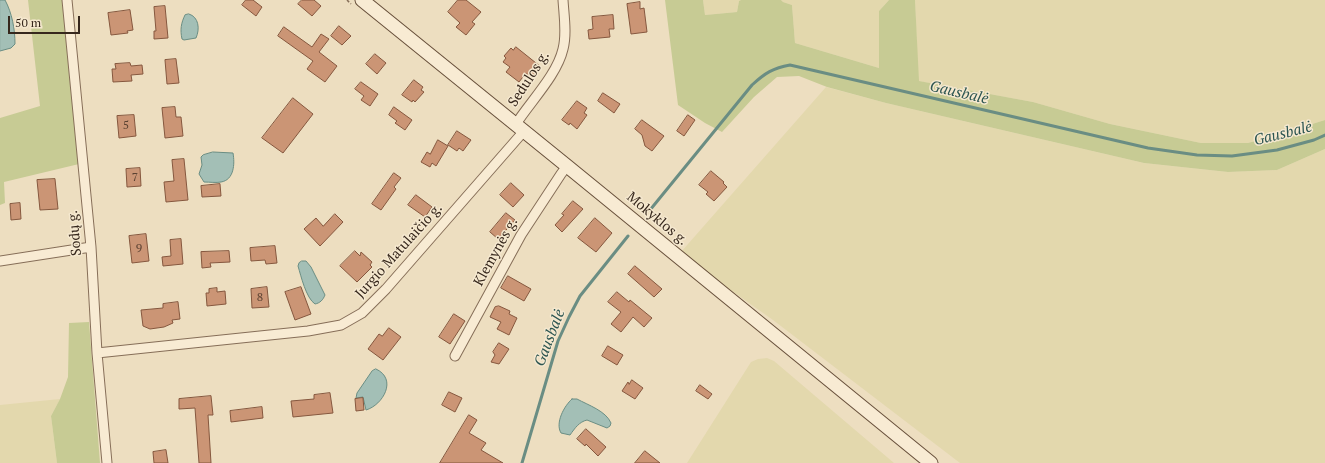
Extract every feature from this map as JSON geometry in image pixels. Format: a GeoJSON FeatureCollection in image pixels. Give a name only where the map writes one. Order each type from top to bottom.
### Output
{"type":"FeatureCollection","features":[{"type":"Feature","properties":{"kind":"main road","name":"Mokyklos g."},"geometry":{"type":"LineString","coordinates":[[362,0],[931,463]]}},
{"type":"Feature","properties":{"kind":"street","name":"Sodų g."},"geometry":{"type":"LineString","coordinates":[[67,0],[91,247],[97,353],[107,463]]}},
{"type":"Feature","properties":{"kind":"street","name":"Sedulos g."},"geometry":{"type":"LineString","coordinates":[[520,128],[561,58],[564,47],[563,0]]}},
{"type":"Feature","properties":{"kind":"street","name":"Jurgio Matulaičio g."},"geometry":{"type":"LineString","coordinates":[[97,353],[308,331],[341,325],[362,313],[386,289],[520,128]]}},
{"type":"Feature","properties":{"kind":"street","name":"Klemynės g."},"geometry":{"type":"LineString","coordinates":[[455,356],[520,235],[567,166]]}},
{"type":"Feature","properties":{"kind":"street"},"geometry":{"type":"LineString","coordinates":[[0,261],[91,247]]}},
{"type":"Feature","properties":{"kind":"shaded area"},"geometry":{"type":"Polygon","coordinates":[[[703,0],[741,0],[739,1],[737,12],[705,15],[703,0]]]}},
{"type":"Feature","properties":{"kind":"shaded area"},"geometry":{"type":"Polygon","coordinates":[[[781,0],[889,0],[879,11],[879,68],[795,43],[792,5],[781,0]]]}},
{"type":"Feature","properties":{"kind":"shaded area"},"geometry":{"type":"Polygon","coordinates":[[[915,0],[1325,0],[1325,120],[1248,143],[1201,143],[1110,124],[1033,102],[918,81],[915,0]]]}},
{"type":"Feature","properties":{"kind":"shaded area"},"geometry":{"type":"Polygon","coordinates":[[[826,87],[886,103],[1144,163],[1228,172],[1277,170],[1325,149],[1325,463],[960,463],[773,320],[715,279],[681,252],[826,87]]]}},
{"type":"Feature","properties":{"kind":"shaded area"},"geometry":{"type":"Polygon","coordinates":[[[767,358],[774,361],[894,463],[687,463],[751,362],[758,359],[767,358]]]}},
{"type":"Feature","properties":{"kind":"shaded area"},"geometry":{"type":"Polygon","coordinates":[[[60,399],[51,416],[57,463],[0,463],[0,405],[60,399]]]}},
{"type":"Feature","properties":{"kind":"green space"},"geometry":{"type":"Polygon","coordinates":[[[28,0],[62,0],[79,164],[4,182],[5,203],[0,205],[0,118],[40,106],[28,0]]]}},
{"type":"Feature","properties":{"kind":"green space"},"geometry":{"type":"Polygon","coordinates":[[[665,0],[703,0],[705,15],[737,12],[739,1],[741,0],[781,0],[792,5],[795,43],[879,68],[879,11],[889,0],[915,0],[919,81],[1033,102],[1110,124],[1201,143],[1248,143],[1325,120],[1325,149],[1277,170],[1228,172],[1144,163],[886,103],[827,87],[799,76],[777,77],[754,97],[722,132],[705,123],[678,105],[665,0]]]}},
{"type":"Feature","properties":{"kind":"green space"},"geometry":{"type":"Polygon","coordinates":[[[89,322],[100,463],[57,463],[51,416],[60,399],[68,377],[69,323],[89,322]]]}},
{"type":"Feature","properties":{"kind":"water"},"geometry":{"type":"Polygon","coordinates":[[[0,0],[5,0],[10,10],[14,27],[15,44],[11,48],[0,51],[0,0]]]}},
{"type":"Feature","properties":{"kind":"water"},"geometry":{"type":"Polygon","coordinates":[[[189,14],[197,21],[198,31],[196,38],[184,40],[181,36],[182,24],[185,15],[189,14]]]}},
{"type":"Feature","properties":{"kind":"water"},"geometry":{"type":"Polygon","coordinates":[[[213,152],[233,153],[233,171],[229,178],[225,181],[204,182],[199,174],[202,165],[201,157],[213,152]]]}},
{"type":"Feature","properties":{"kind":"water"},"geometry":{"type":"Polygon","coordinates":[[[302,261],[306,261],[311,267],[325,295],[317,304],[315,304],[309,297],[304,286],[298,266],[302,261]]]}},
{"type":"Feature","properties":{"kind":"water"},"geometry":{"type":"Polygon","coordinates":[[[376,369],[383,373],[386,379],[386,391],[378,403],[366,410],[363,397],[356,398],[357,393],[372,371],[376,369]]]}},
{"type":"Feature","properties":{"kind":"water"},"geometry":{"type":"Polygon","coordinates":[[[572,399],[577,399],[601,412],[609,419],[611,423],[610,426],[607,428],[587,420],[579,424],[570,435],[561,433],[559,424],[561,415],[572,399]]]}},
{"type":"Feature","properties":{"kind":"building"},"geometry":{"type":"Polygon","coordinates":[[[246,0],[253,0],[262,7],[256,16],[242,5],[246,0]]]}},
{"type":"Feature","properties":{"kind":"building"},"geometry":{"type":"Polygon","coordinates":[[[302,0],[314,0],[321,6],[312,16],[298,4],[302,0]]]}},
{"type":"Feature","properties":{"kind":"building"},"geometry":{"type":"Polygon","coordinates":[[[458,0],[466,0],[481,12],[472,22],[475,24],[466,35],[456,27],[460,23],[448,12],[458,0]]]}},
{"type":"Feature","properties":{"kind":"building"},"geometry":{"type":"Polygon","coordinates":[[[640,2],[640,9],[644,8],[647,32],[631,34],[627,4],[640,2]]]}},
{"type":"Feature","properties":{"kind":"building"},"geometry":{"type":"Polygon","coordinates":[[[165,6],[168,38],[154,39],[154,31],[156,31],[154,7],[165,6]]]}},
{"type":"Feature","properties":{"kind":"building"},"geometry":{"type":"Polygon","coordinates":[[[130,10],[133,30],[127,31],[128,33],[111,35],[108,13],[130,10]]]}},
{"type":"Feature","properties":{"kind":"building"},"geometry":{"type":"Polygon","coordinates":[[[613,15],[614,29],[609,29],[610,37],[589,39],[588,30],[593,29],[592,17],[613,15]]]}},
{"type":"Feature","properties":{"kind":"building"},"geometry":{"type":"Polygon","coordinates":[[[339,26],[351,36],[342,45],[331,36],[339,26]]]}},
{"type":"Feature","properties":{"kind":"building"},"geometry":{"type":"Polygon","coordinates":[[[284,27],[312,47],[321,34],[329,39],[319,52],[337,66],[325,82],[307,69],[313,61],[278,36],[284,27]]]}},
{"type":"Feature","properties":{"kind":"building"},"geometry":{"type":"Polygon","coordinates":[[[516,47],[541,67],[532,78],[526,73],[519,82],[506,72],[510,67],[503,62],[506,58],[504,56],[511,48],[513,50],[516,47]]]}},
{"type":"Feature","properties":{"kind":"building"},"geometry":{"type":"Polygon","coordinates":[[[375,54],[386,63],[377,74],[366,64],[375,54]]]}},
{"type":"Feature","properties":{"kind":"building"},"geometry":{"type":"Polygon","coordinates":[[[176,59],[179,83],[167,84],[165,60],[176,59]]]}},
{"type":"Feature","properties":{"kind":"building"},"geometry":{"type":"Polygon","coordinates":[[[130,63],[131,66],[142,65],[143,74],[131,75],[132,81],[113,82],[112,69],[116,69],[115,64],[130,63]]]}},
{"type":"Feature","properties":{"kind":"building"},"geometry":{"type":"Polygon","coordinates":[[[414,80],[423,87],[421,90],[424,92],[415,102],[413,100],[412,102],[402,95],[414,80]]]}},
{"type":"Feature","properties":{"kind":"building"},"geometry":{"type":"Polygon","coordinates":[[[361,82],[378,94],[370,106],[361,100],[364,96],[355,89],[361,82]]]}},
{"type":"Feature","properties":{"kind":"building"},"geometry":{"type":"Polygon","coordinates":[[[603,93],[620,104],[614,113],[598,101],[603,93]]]}},
{"type":"Feature","properties":{"kind":"building"},"geometry":{"type":"Polygon","coordinates":[[[293,98],[313,114],[283,153],[262,138],[293,98]]]}},
{"type":"Feature","properties":{"kind":"building"},"geometry":{"type":"Polygon","coordinates":[[[577,101],[587,108],[584,113],[587,115],[577,129],[570,123],[569,125],[562,120],[577,101]]]}},
{"type":"Feature","properties":{"kind":"building"},"geometry":{"type":"Polygon","coordinates":[[[175,107],[176,117],[181,117],[183,136],[165,138],[162,108],[175,107]]]}},
{"type":"Feature","properties":{"kind":"building"},"geometry":{"type":"Polygon","coordinates":[[[394,107],[412,120],[405,130],[395,123],[397,121],[389,115],[394,107]]]}},
{"type":"Feature","properties":{"kind":"building"},"geometry":{"type":"Polygon","coordinates":[[[134,115],[136,136],[119,138],[117,116],[134,115]]]}},
{"type":"Feature","properties":{"kind":"building"},"geometry":{"type":"Polygon","coordinates":[[[688,115],[695,120],[684,136],[677,131],[688,115]]]}},
{"type":"Feature","properties":{"kind":"building"},"geometry":{"type":"Polygon","coordinates":[[[642,120],[664,136],[652,151],[645,146],[642,135],[635,129],[642,120]]]}},
{"type":"Feature","properties":{"kind":"building"},"geometry":{"type":"Polygon","coordinates":[[[457,131],[471,140],[463,151],[459,148],[457,151],[448,145],[457,131]]]}},
{"type":"Feature","properties":{"kind":"building"},"geometry":{"type":"Polygon","coordinates":[[[438,140],[448,146],[436,166],[432,163],[430,167],[421,162],[427,152],[430,154],[438,140]]]}},
{"type":"Feature","properties":{"kind":"building"},"geometry":{"type":"Polygon","coordinates":[[[184,159],[188,200],[166,202],[164,182],[174,181],[172,160],[184,159]]]}},
{"type":"Feature","properties":{"kind":"building"},"geometry":{"type":"Polygon","coordinates":[[[140,168],[141,186],[127,187],[126,169],[140,168]]]}},
{"type":"Feature","properties":{"kind":"building"},"geometry":{"type":"Polygon","coordinates":[[[711,171],[724,182],[723,183],[727,187],[714,201],[706,194],[708,192],[699,185],[711,171]]]}},
{"type":"Feature","properties":{"kind":"building"},"geometry":{"type":"Polygon","coordinates":[[[394,173],[401,178],[394,187],[396,189],[381,210],[372,204],[394,173]]]}},
{"type":"Feature","properties":{"kind":"building"},"geometry":{"type":"Polygon","coordinates":[[[55,179],[58,209],[40,210],[37,180],[55,179]]]}},
{"type":"Feature","properties":{"kind":"building"},"geometry":{"type":"Polygon","coordinates":[[[511,183],[524,195],[513,207],[500,195],[511,183]]]}},
{"type":"Feature","properties":{"kind":"building"},"geometry":{"type":"Polygon","coordinates":[[[220,184],[221,196],[202,197],[201,186],[220,184]]]}},
{"type":"Feature","properties":{"kind":"building"},"geometry":{"type":"Polygon","coordinates":[[[416,195],[432,207],[425,217],[408,205],[416,195]]]}},
{"type":"Feature","properties":{"kind":"building"},"geometry":{"type":"Polygon","coordinates":[[[573,201],[583,209],[562,232],[555,225],[573,201]]]}},
{"type":"Feature","properties":{"kind":"building"},"geometry":{"type":"Polygon","coordinates":[[[20,203],[21,219],[11,220],[10,204],[20,203]]]}},
{"type":"Feature","properties":{"kind":"building"},"geometry":{"type":"Polygon","coordinates":[[[506,213],[515,220],[498,239],[490,232],[506,213]]]}},
{"type":"Feature","properties":{"kind":"building"},"geometry":{"type":"Polygon","coordinates":[[[335,214],[343,222],[320,246],[304,229],[316,218],[323,226],[335,214]]]}},
{"type":"Feature","properties":{"kind":"building"},"geometry":{"type":"Polygon","coordinates":[[[595,218],[612,233],[596,252],[578,238],[595,218]]]}},
{"type":"Feature","properties":{"kind":"building"},"geometry":{"type":"Polygon","coordinates":[[[146,234],[149,261],[132,263],[129,236],[146,234]]]}},
{"type":"Feature","properties":{"kind":"building"},"geometry":{"type":"Polygon","coordinates":[[[181,239],[183,264],[163,266],[162,257],[171,256],[170,240],[181,239]]]}},
{"type":"Feature","properties":{"kind":"building"},"geometry":{"type":"Polygon","coordinates":[[[275,246],[277,263],[266,264],[265,260],[251,261],[250,248],[275,246]]]}},
{"type":"Feature","properties":{"kind":"building"},"geometry":{"type":"Polygon","coordinates":[[[229,251],[230,262],[210,263],[211,267],[202,268],[201,252],[229,251]]]}},
{"type":"Feature","properties":{"kind":"building"},"geometry":{"type":"Polygon","coordinates":[[[355,251],[360,256],[361,252],[372,262],[370,265],[372,267],[357,282],[340,266],[355,251]]]}},
{"type":"Feature","properties":{"kind":"building"},"geometry":{"type":"Polygon","coordinates":[[[635,266],[662,289],[654,297],[628,274],[635,266]]]}},
{"type":"Feature","properties":{"kind":"building"},"geometry":{"type":"Polygon","coordinates":[[[508,276],[531,289],[524,301],[501,288],[508,276]]]}},
{"type":"Feature","properties":{"kind":"building"},"geometry":{"type":"Polygon","coordinates":[[[267,287],[269,307],[252,308],[251,289],[267,287]]]}},
{"type":"Feature","properties":{"kind":"building"},"geometry":{"type":"Polygon","coordinates":[[[301,287],[311,314],[295,320],[285,292],[301,287]]]}},
{"type":"Feature","properties":{"kind":"building"},"geometry":{"type":"Polygon","coordinates":[[[217,288],[217,292],[225,291],[226,304],[207,306],[206,293],[209,293],[209,289],[217,288]]]}},
{"type":"Feature","properties":{"kind":"building"},"geometry":{"type":"Polygon","coordinates":[[[617,292],[629,302],[630,300],[652,318],[644,327],[633,317],[621,332],[611,324],[621,312],[608,302],[617,292]]]}},
{"type":"Feature","properties":{"kind":"building"},"geometry":{"type":"Polygon","coordinates":[[[178,302],[180,319],[172,320],[173,323],[164,327],[150,329],[143,326],[141,310],[163,308],[163,304],[178,302]]]}},
{"type":"Feature","properties":{"kind":"building"},"geometry":{"type":"Polygon","coordinates":[[[499,306],[510,311],[509,314],[517,318],[509,335],[497,329],[501,322],[490,317],[495,307],[499,306]]]}},
{"type":"Feature","properties":{"kind":"building"},"geometry":{"type":"Polygon","coordinates":[[[454,314],[465,321],[450,344],[439,337],[454,314]]]}},
{"type":"Feature","properties":{"kind":"building"},"geometry":{"type":"Polygon","coordinates":[[[389,328],[401,337],[383,360],[368,349],[379,334],[382,336],[389,328]]]}},
{"type":"Feature","properties":{"kind":"building"},"geometry":{"type":"Polygon","coordinates":[[[499,343],[509,349],[499,364],[491,362],[495,355],[493,352],[499,343]]]}},
{"type":"Feature","properties":{"kind":"building"},"geometry":{"type":"Polygon","coordinates":[[[608,346],[623,355],[617,365],[602,356],[608,346]]]}},
{"type":"Feature","properties":{"kind":"building"},"geometry":{"type":"Polygon","coordinates":[[[632,380],[643,388],[635,399],[622,391],[628,382],[629,384],[632,380]]]}},
{"type":"Feature","properties":{"kind":"building"},"geometry":{"type":"Polygon","coordinates":[[[700,385],[712,394],[708,399],[696,391],[700,385]]]}},
{"type":"Feature","properties":{"kind":"building"},"geometry":{"type":"Polygon","coordinates":[[[449,392],[462,398],[455,412],[442,405],[449,392]]]}},
{"type":"Feature","properties":{"kind":"building"},"geometry":{"type":"Polygon","coordinates":[[[330,393],[333,413],[293,417],[291,401],[314,399],[314,395],[330,393]]]}},
{"type":"Feature","properties":{"kind":"building"},"geometry":{"type":"Polygon","coordinates":[[[211,396],[213,415],[208,415],[211,463],[199,463],[195,408],[179,409],[179,399],[211,396]]]}},
{"type":"Feature","properties":{"kind":"building"},"geometry":{"type":"Polygon","coordinates":[[[363,398],[364,410],[356,411],[355,399],[363,398]]]}},
{"type":"Feature","properties":{"kind":"building"},"geometry":{"type":"Polygon","coordinates":[[[262,407],[263,418],[231,422],[230,411],[262,407]]]}},
{"type":"Feature","properties":{"kind":"building"},"geometry":{"type":"Polygon","coordinates":[[[469,415],[477,420],[469,433],[486,443],[481,450],[503,463],[440,463],[469,415]]]}},
{"type":"Feature","properties":{"kind":"building"},"geometry":{"type":"Polygon","coordinates":[[[586,429],[606,447],[598,456],[586,444],[585,446],[577,439],[586,429]]]}},
{"type":"Feature","properties":{"kind":"building"},"geometry":{"type":"Polygon","coordinates":[[[166,450],[168,463],[154,463],[153,452],[166,450]]]}},
{"type":"Feature","properties":{"kind":"building"},"geometry":{"type":"Polygon","coordinates":[[[645,451],[660,463],[635,463],[645,451]]]}},
{"type":"Feature","properties":{"kind":"waterway","name":"Gausbalė"},"geometry":{"type":"LineString","coordinates":[[650,210],[752,85],[761,77],[770,72],[790,65],[1148,148],[1197,155],[1232,156],[1277,150],[1314,140],[1325,135]]}},
{"type":"Feature","properties":{"kind":"waterway","name":"Gausbalė"},"geometry":{"type":"LineString","coordinates":[[522,463],[558,341],[569,317],[580,296],[628,236]]}}]}
